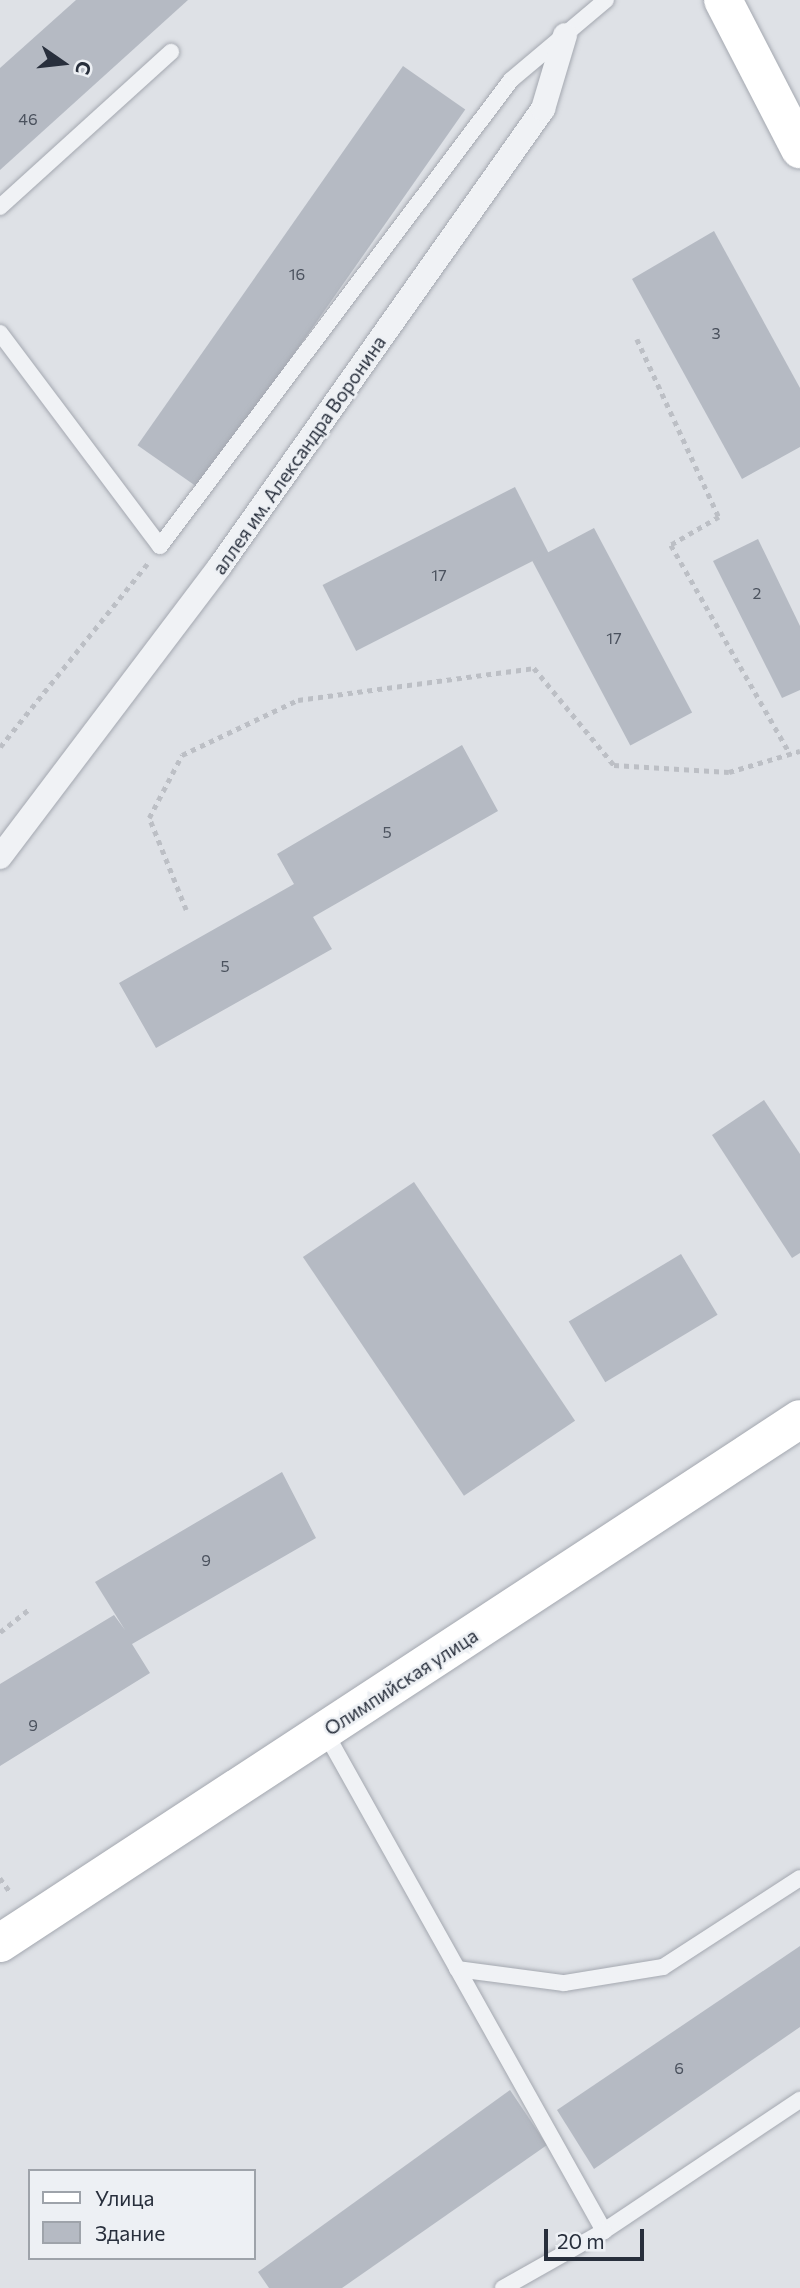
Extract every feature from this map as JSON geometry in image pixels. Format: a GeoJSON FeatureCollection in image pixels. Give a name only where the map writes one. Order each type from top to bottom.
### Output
{"type":"FeatureCollection","features":[{"type":"Feature","properties":{"kind":"main road"},"geometry":{"type":"LineString","coordinates":[[723,0],[800,149]]}},
{"type":"Feature","properties":{"kind":"main road","name":"Олимпийская улица"},"geometry":{"type":"LineString","coordinates":[[0,1942],[800,1419]]}},
{"type":"Feature","properties":{"kind":"street","name":"аллея им. Александра Воронина"},"geometry":{"type":"LineString","coordinates":[[0,857],[220,566],[543,109],[565,35]]}},
{"type":"Feature","properties":{"kind":"lane"},"geometry":{"type":"LineString","coordinates":[[0,333],[160,546],[511,80],[606,0]]}},
{"type":"Feature","properties":{"kind":"lane"},"geometry":{"type":"LineString","coordinates":[[0,207],[171,52]]}},
{"type":"Feature","properties":{"kind":"lane"},"geometry":{"type":"LineString","coordinates":[[324,1732],[604,2231]]}},
{"type":"Feature","properties":{"kind":"lane"},"geometry":{"type":"LineString","coordinates":[[457,1969],[564,1983],[663,1966],[800,1878]]}},
{"type":"Feature","properties":{"kind":"lane"},"geometry":{"type":"LineString","coordinates":[[503,2288],[604,2231],[800,2100]]}},
{"type":"Feature","properties":{"kind":"path"},"geometry":{"type":"LineString","coordinates":[[637,340],[719,517],[671,545],[790,754]]}},
{"type":"Feature","properties":{"kind":"path"},"geometry":{"type":"LineString","coordinates":[[0,747],[160,546]]}},
{"type":"Feature","properties":{"kind":"path"},"geometry":{"type":"LineString","coordinates":[[186,910],[149,818],[182,755],[298,700],[534,668],[614,765],[729,772],[800,751]]}},
{"type":"Feature","properties":{"kind":"path"},"geometry":{"type":"LineString","coordinates":[[0,1632],[28,1610]]}},
{"type":"Feature","properties":{"kind":"building"},"geometry":{"type":"Polygon","coordinates":[[[76,0],[188,0],[0,170],[0,68],[76,0]]]}},
{"type":"Feature","properties":{"kind":"building"},"geometry":{"type":"Polygon","coordinates":[[[403,66],[465,110],[200,489],[137,445],[403,66]]]}},
{"type":"Feature","properties":{"kind":"building"},"geometry":{"type":"Polygon","coordinates":[[[714,231],[800,388],[800,447],[742,479],[632,279],[714,231]]]}},
{"type":"Feature","properties":{"kind":"building"},"geometry":{"type":"Polygon","coordinates":[[[515,487],[549,553],[356,651],[323,585],[515,487]]]}},
{"type":"Feature","properties":{"kind":"building"},"geometry":{"type":"Polygon","coordinates":[[[594,528],[692,713],[630,745],[532,561],[594,528]]]}},
{"type":"Feature","properties":{"kind":"building"},"geometry":{"type":"Polygon","coordinates":[[[758,539],[800,626],[800,690],[782,698],[713,561],[758,539]]]}},
{"type":"Feature","properties":{"kind":"building"},"geometry":{"type":"Polygon","coordinates":[[[462,745],[498,811],[313,917],[332,949],[156,1048],[119,983],[294,884],[277,854],[462,745]]]}},
{"type":"Feature","properties":{"kind":"building"},"geometry":{"type":"Polygon","coordinates":[[[764,1100],[800,1154],[800,1253],[792,1258],[712,1135],[764,1100]]]}},
{"type":"Feature","properties":{"kind":"building"},"geometry":{"type":"Polygon","coordinates":[[[414,1182],[575,1421],[464,1496],[303,1257],[414,1182]]]}},
{"type":"Feature","properties":{"kind":"building"},"geometry":{"type":"Polygon","coordinates":[[[681,1254],[718,1315],[605,1382],[569,1321],[681,1254]]]}},
{"type":"Feature","properties":{"kind":"building"},"geometry":{"type":"Polygon","coordinates":[[[282,1472],[316,1538],[132,1644],[150,1673],[0,1766],[0,1684],[114,1615],[125,1630],[95,1582],[282,1472]]]}},
{"type":"Feature","properties":{"kind":"building"},"geometry":{"type":"Polygon","coordinates":[[[800,1946],[800,2027],[594,2169],[557,2110],[800,1946]]]}},
{"type":"Feature","properties":{"kind":"building"},"geometry":{"type":"Polygon","coordinates":[[[510,2090],[547,2145],[342,2288],[269,2288],[258,2272],[510,2090]]]}}]}
